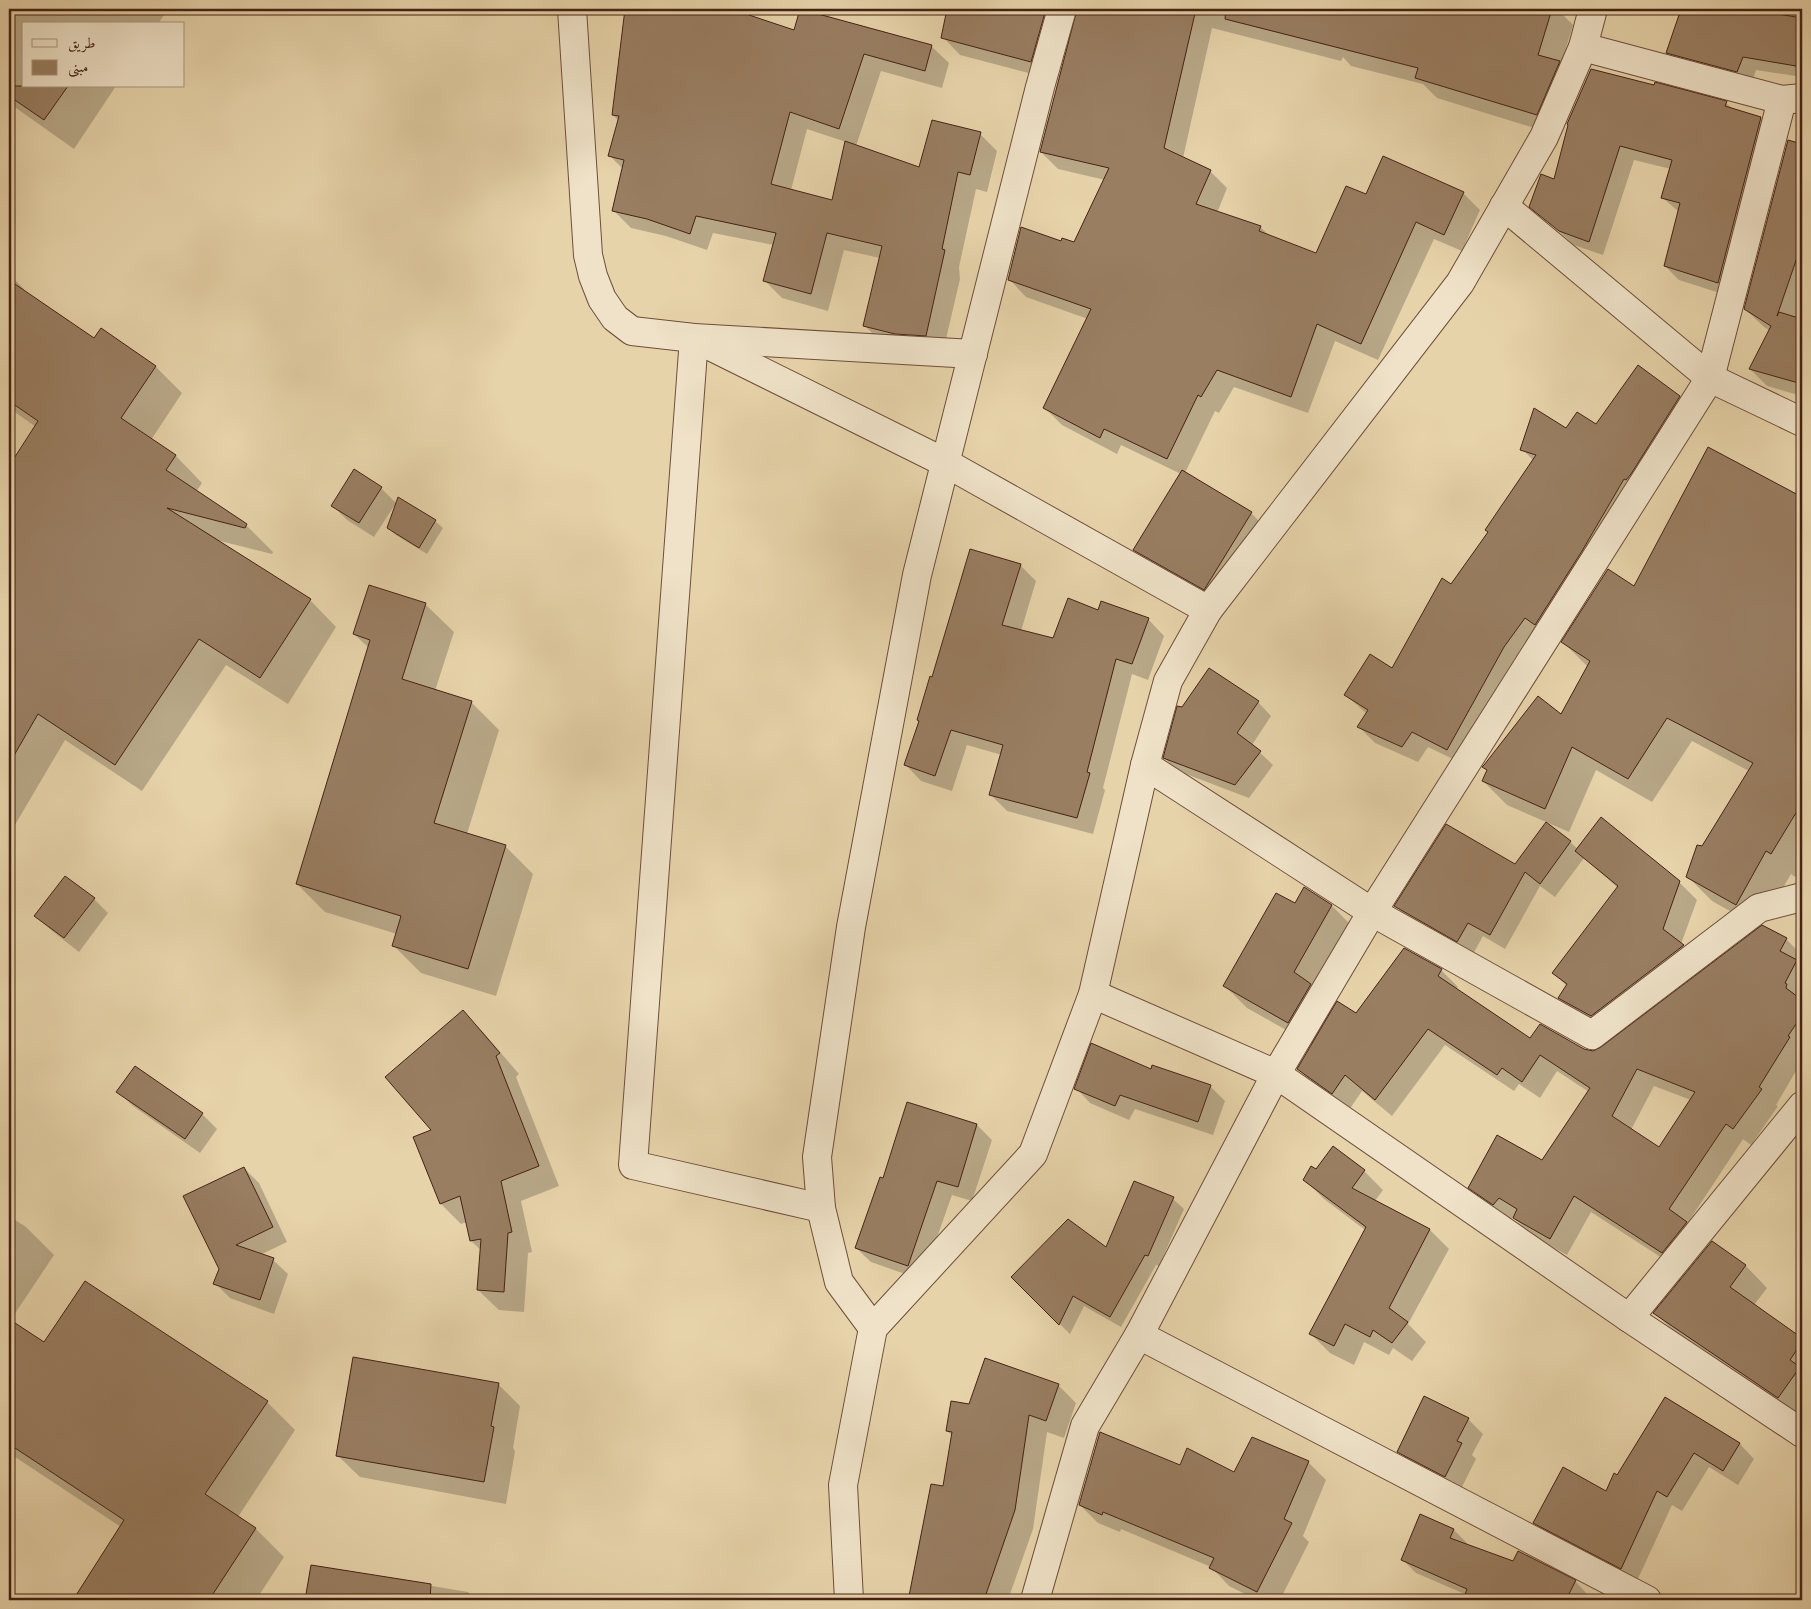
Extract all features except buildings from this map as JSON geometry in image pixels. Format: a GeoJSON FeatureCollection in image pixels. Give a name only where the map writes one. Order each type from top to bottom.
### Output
{"type":"FeatureCollection","features":[{"type":"Feature","properties":{"kind":"street"},"geometry":{"type":"LineString","coordinates":[[572,9],[588,255],[593,276],[602,299],[615,318],[632,331],[694,338],[973,354]]}},
{"type":"Feature","properties":{"kind":"street"},"geometry":{"type":"LineString","coordinates":[[873,1328],[839,1282],[821,1208],[817,1158],[851,927],[917,575],[1037,96],[1062,9]]}},
{"type":"Feature","properties":{"kind":"street"},"geometry":{"type":"LineString","coordinates":[[852,1599],[843,1485],[873,1328],[1033,1154],[1093,994],[1145,764],[1168,681],[1208,610],[1460,283],[1544,137],[1583,47],[1593,9]]}},
{"type":"Feature","properties":{"kind":"street"},"geometry":{"type":"LineString","coordinates":[[1035,1600],[1085,1426],[1138,1335],[1276,1074],[1372,912],[1710,378],[1792,99],[1583,47]]}},
{"type":"Feature","properties":{"kind":"street"},"geometry":{"type":"LineString","coordinates":[[1504,206],[1710,378],[1802,422]]}},
{"type":"Feature","properties":{"kind":"street"},"geometry":{"type":"LineString","coordinates":[[694,338],[944,462],[1208,610]]}},
{"type":"Feature","properties":{"kind":"street"},"geometry":{"type":"LineString","coordinates":[[694,338],[633,1165],[821,1208]]}},
{"type":"Feature","properties":{"kind":"street"},"geometry":{"type":"LineString","coordinates":[[1145,764],[1372,912],[1592,1034],[1759,908],[1802,898]]}},
{"type":"Feature","properties":{"kind":"street"},"geometry":{"type":"LineString","coordinates":[[1093,994],[1276,1074],[1630,1318],[1802,1433]]}},
{"type":"Feature","properties":{"kind":"street"},"geometry":{"type":"LineString","coordinates":[[1630,1318],[1802,1106]]}},
{"type":"Feature","properties":{"kind":"street"},"geometry":{"type":"LineString","coordinates":[[1138,1335],[1647,1600]]}}]}
